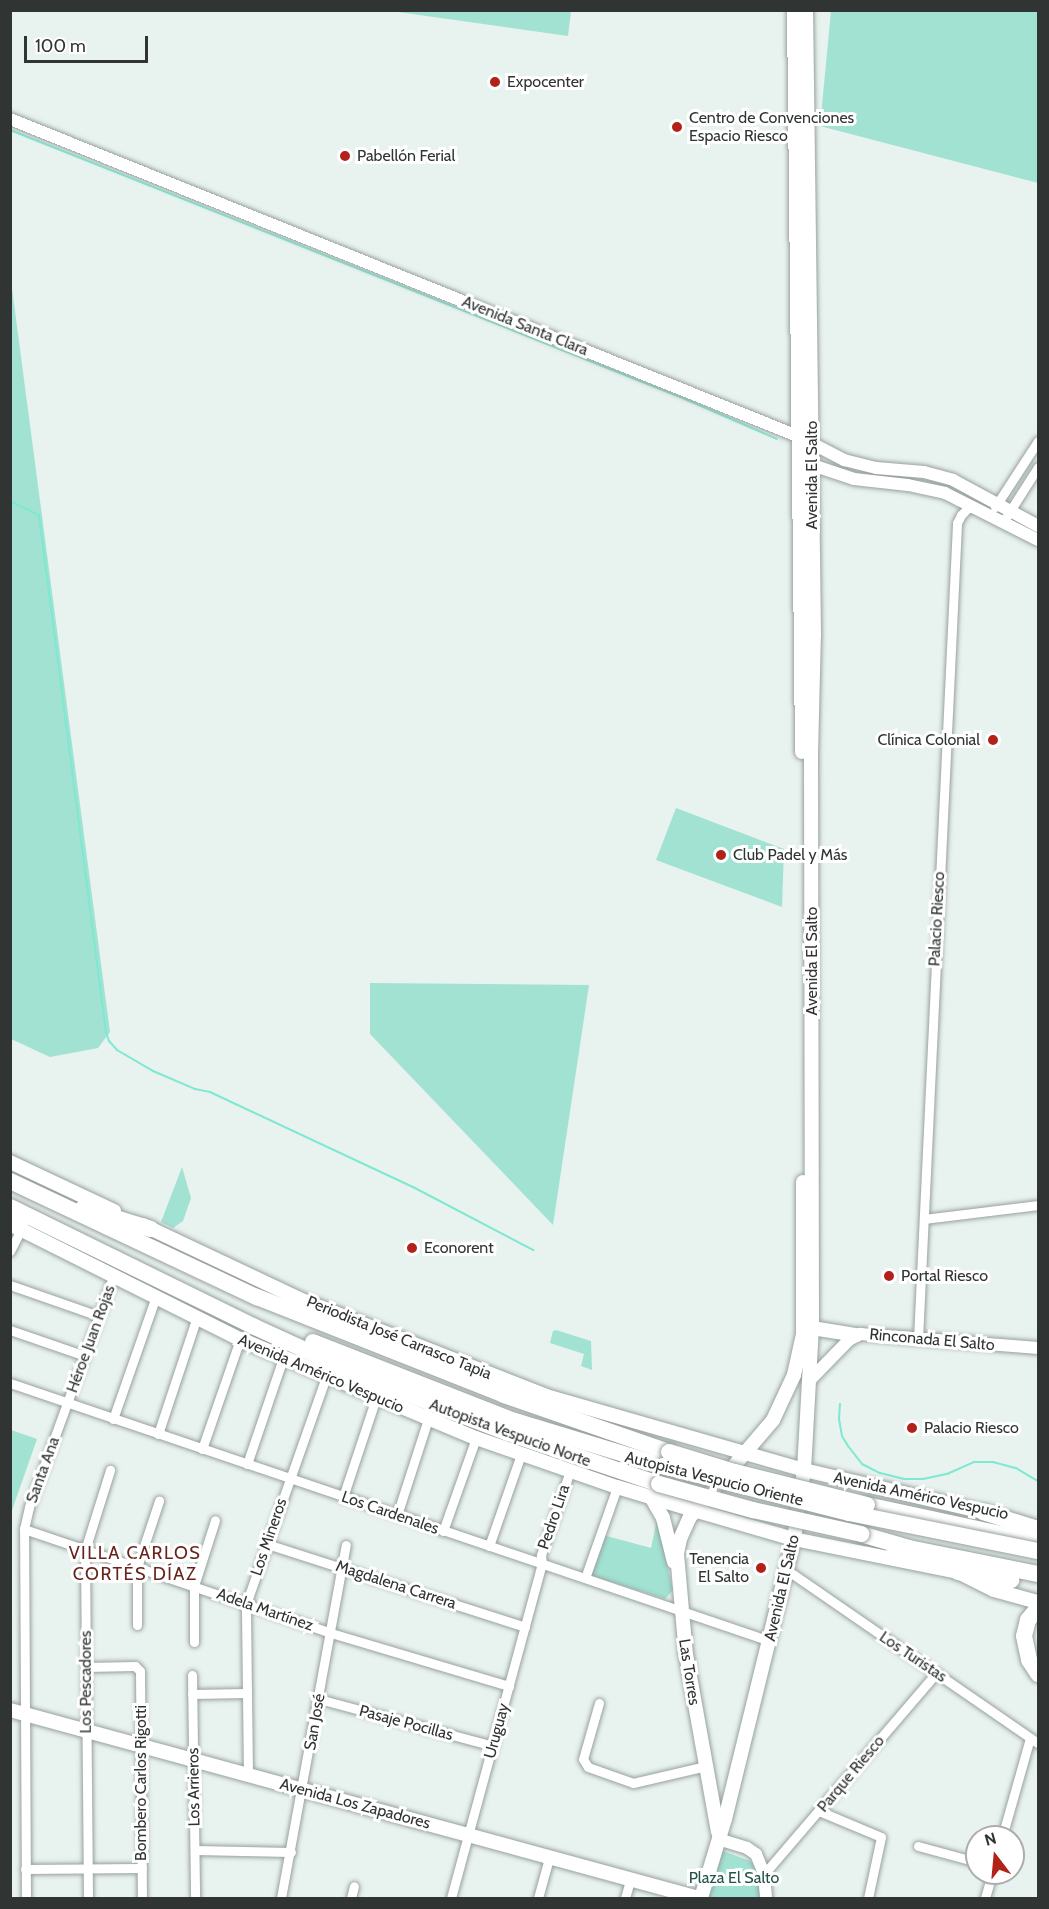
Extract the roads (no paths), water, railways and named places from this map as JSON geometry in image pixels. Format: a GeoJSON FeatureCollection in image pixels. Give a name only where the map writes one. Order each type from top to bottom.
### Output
{"type":"FeatureCollection","features":[{"type":"Feature","properties":{"kind":"highway","name":"Autopista Vespucio Norte"},"geometry":{"type":"LineString","coordinates":[[10,1181],[258,1297],[666,1459],[743,1474],[867,1505],[1038,1542]]}},
{"type":"Feature","properties":{"kind":"highway"},"geometry":{"type":"LineString","coordinates":[[37,1194],[151,1229]]}},
{"type":"Feature","properties":{"kind":"highway","name":"Autopista Vespucio Norte"},"geometry":{"type":"LineString","coordinates":[[10,1207],[314,1354],[421,1400],[655,1491],[762,1512],[861,1534],[909,1548],[1038,1574]]}},
{"type":"Feature","properties":{"kind":"highway","name":"Autopista Vespucio Oriente"},"geometry":{"type":"LineString","coordinates":[[197,1298],[234,1310],[515,1421],[605,1451],[666,1459],[849,1513],[1038,1551]]}},
{"type":"Feature","properties":{"kind":"highway"},"geometry":{"type":"LineString","coordinates":[[983,1512],[1038,1528]]}},
{"type":"Feature","properties":{"kind":"highway"},"geometry":{"type":"LineString","coordinates":[[891,1557],[1038,1574]]}},
{"type":"Feature","properties":{"kind":"highway"},"geometry":{"type":"LineString","coordinates":[[958,1572],[1038,1584]]}},
{"type":"Feature","properties":{"kind":"highway"},"geometry":{"type":"LineString","coordinates":[[1038,1608],[1026,1626],[1025,1648],[1030,1663],[1038,1674]]}},
{"type":"Feature","properties":{"kind":"main road","name":"Avenida El Salto"},"geometry":{"type":"LineString","coordinates":[[700,1899],[770,1641],[795,1539],[804,1470],[812,1329],[811,754],[814,635],[806,462],[800,437],[794,10]]}},
{"type":"Feature","properties":{"kind":"main road","name":"Avenida El Salto"},"geometry":{"type":"LineString","coordinates":[[695,1510],[773,1420],[788,1389],[798,1360],[804,1312],[806,462],[812,445],[806,10]]}},
{"type":"Feature","properties":{"kind":"main road","name":"Periodista José Carrasco Tapia"},"geometry":{"type":"LineString","coordinates":[[10,1162],[304,1301],[466,1366],[546,1396],[668,1433],[804,1470]]}},
{"type":"Feature","properties":{"kind":"main road","name":"Avenida Américo Vespucio"},"geometry":{"type":"LineString","coordinates":[[14,1225],[240,1340],[476,1438],[617,1487],[655,1491],[695,1510],[795,1539],[958,1572],[994,1590],[1038,1602]]}},
{"type":"Feature","properties":{"kind":"main road"},"geometry":{"type":"LineString","coordinates":[[812,1329],[856,1335]]}},
{"type":"Feature","properties":{"kind":"main road"},"geometry":{"type":"LineString","coordinates":[[773,1420],[808,1382]]}},
{"type":"Feature","properties":{"kind":"main road"},"geometry":{"type":"LineString","coordinates":[[655,1491],[666,1494],[674,1489],[685,1472],[684,1452],[679,1443],[668,1433]]}},
{"type":"Feature","properties":{"kind":"main road","name":"Avenida Américo Vespucio"},"geometry":{"type":"LineString","coordinates":[[804,1470],[983,1512]]}},
{"type":"Feature","properties":{"kind":"main road"},"geometry":{"type":"LineString","coordinates":[[843,1549],[834,1531],[835,1511],[844,1494],[860,1483]]}},
{"type":"Feature","properties":{"kind":"main road"},"geometry":{"type":"LineString","coordinates":[[714,1488],[709,1500],[712,1512],[717,1516]]}},
{"type":"Feature","properties":{"kind":"main road"},"geometry":{"type":"LineString","coordinates":[[655,1491],[677,1569]]}},
{"type":"Feature","properties":{"kind":"main road","name":"Las Torres"},"geometry":{"type":"LineString","coordinates":[[695,1510],[680,1539],[677,1569],[680,1611],[718,1837]]}},
{"type":"Feature","properties":{"kind":"main road","name":"Avenida Los Zapadores"},"geometry":{"type":"LineString","coordinates":[[10,1710],[700,1899]]}},
{"type":"Feature","properties":{"kind":"street","name":"Avenida Santa Clara"},"geometry":{"type":"LineString","coordinates":[[10,119],[800,437],[844,460],[868,467],[911,470],[945,477],[1038,526]]}},
{"type":"Feature","properties":{"kind":"street"},"geometry":{"type":"LineString","coordinates":[[990,514],[1038,441]]}},
{"type":"Feature","properties":{"kind":"street"},"geometry":{"type":"LineString","coordinates":[[806,462],[864,481],[933,490],[990,514],[1038,540]]}},
{"type":"Feature","properties":{"kind":"street"},"geometry":{"type":"LineString","coordinates":[[1003,522],[1038,467]]}},
{"type":"Feature","properties":{"kind":"street","name":"Palacio Riesco"},"geometry":{"type":"LineString","coordinates":[[918,1339],[957,523],[971,505]]}},
{"type":"Feature","properties":{"kind":"street"},"geometry":{"type":"LineString","coordinates":[[924,1219],[1038,1205]]}},
{"type":"Feature","properties":{"kind":"street"},"geometry":{"type":"LineString","coordinates":[[10,1251],[14,1225]]}},
{"type":"Feature","properties":{"kind":"street","name":"Héroe Juan Rojas"},"geometry":{"type":"LineString","coordinates":[[68,1404],[114,1275]]}},
{"type":"Feature","properties":{"kind":"street"},"geometry":{"type":"LineString","coordinates":[[10,1285],[99,1316]]}},
{"type":"Feature","properties":{"kind":"street"},"geometry":{"type":"LineString","coordinates":[[113,1419],[156,1296]]}},
{"type":"Feature","properties":{"kind":"street"},"geometry":{"type":"LineString","coordinates":[[158,1434],[197,1317]]}},
{"type":"Feature","properties":{"kind":"street"},"geometry":{"type":"LineString","coordinates":[[10,1330],[85,1356]]}},
{"type":"Feature","properties":{"kind":"street","name":"Rinconada El Salto"},"geometry":{"type":"LineString","coordinates":[[808,1382],[856,1335],[1038,1348]]}},
{"type":"Feature","properties":{"kind":"street"},"geometry":{"type":"LineString","coordinates":[[202,1449],[240,1340]]}},
{"type":"Feature","properties":{"kind":"street"},"geometry":{"type":"LineString","coordinates":[[247,1464],[283,1359]]}},
{"type":"Feature","properties":{"kind":"street","name":"Los Mineros"},"geometry":{"type":"LineString","coordinates":[[248,1775],[246,1604],[326,1377]]}},
{"type":"Feature","properties":{"kind":"street","name":"Los Cardenales"},"geometry":{"type":"LineString","coordinates":[[10,1383],[770,1641]]}},
{"type":"Feature","properties":{"kind":"street"},"geometry":{"type":"LineString","coordinates":[[343,1497],[376,1398]]}},
{"type":"Feature","properties":{"kind":"street","name":"Santa Ana"},"geometry":{"type":"LineString","coordinates":[[26,1899],[24,1529],[29,1507],[68,1404]]}},
{"type":"Feature","properties":{"kind":"street"},"geometry":{"type":"LineString","coordinates":[[397,1515],[428,1419]]}},
{"type":"Feature","properties":{"kind":"street"},"geometry":{"type":"LineString","coordinates":[[443,1531],[476,1438]]}},
{"type":"Feature","properties":{"kind":"street"},"geometry":{"type":"LineString","coordinates":[[489,1546],[522,1454]]}},
{"type":"Feature","properties":{"kind":"street","name":"Los Pescadores"},"geometry":{"type":"LineString","coordinates":[[88,1899],[85,1550],[110,1470]]}},
{"type":"Feature","properties":{"kind":"street","name":"Pedro Lira"},"geometry":{"type":"LineString","coordinates":[[542,1564],[541,1555],[570,1471]]}},
{"type":"Feature","properties":{"kind":"street"},"geometry":{"type":"LineString","coordinates":[[585,1578],[617,1487]]}},
{"type":"Feature","properties":{"kind":"street"},"geometry":{"type":"LineString","coordinates":[[137,1624],[137,1567],[159,1501]]}},
{"type":"Feature","properties":{"kind":"street","name":"Avenida Américo Vespucio"},"geometry":{"type":"LineString","coordinates":[[983,1512],[1038,1521]]}},
{"type":"Feature","properties":{"kind":"street"},"geometry":{"type":"LineString","coordinates":[[194,1642],[194,1586],[215,1520]]}},
{"type":"Feature","properties":{"kind":"street","name":"Adela Martínez"},"geometry":{"type":"LineString","coordinates":[[24,1529],[332,1633],[508,1686]]}},
{"type":"Feature","properties":{"kind":"street","name":"Magdalena Carrera"},"geometry":{"type":"LineString","coordinates":[[267,1544],[525,1627]]}},
{"type":"Feature","properties":{"kind":"street","name":"San José"},"geometry":{"type":"LineString","coordinates":[[281,1899],[332,1633],[346,1545]]}},
{"type":"Feature","properties":{"kind":"street","name":"Uruguay"},"geometry":{"type":"LineString","coordinates":[[451,1899],[542,1564]]}},
{"type":"Feature","properties":{"kind":"street","name":"Los Turistas"},"geometry":{"type":"LineString","coordinates":[[786,1570],[1034,1741]]}},
{"type":"Feature","properties":{"kind":"street","name":"Bombero Carlos Rigotti"},"geometry":{"type":"LineString","coordinates":[[86,1667],[138,1667],[142,1899]]}},
{"type":"Feature","properties":{"kind":"street","name":"Parque Riesco"},"geometry":{"type":"LineString","coordinates":[[764,1874],[936,1673]]}},
{"type":"Feature","properties":{"kind":"street","name":"Los Arrieros"},"geometry":{"type":"LineString","coordinates":[[192,1675],[195,1899]]}},
{"type":"Feature","properties":{"kind":"street"},"geometry":{"type":"LineString","coordinates":[[192,1694],[246,1692]]}},
{"type":"Feature","properties":{"kind":"street","name":"Pasaje Pocillas"},"geometry":{"type":"LineString","coordinates":[[319,1699],[492,1746]]}},
{"type":"Feature","properties":{"kind":"street"},"geometry":{"type":"LineString","coordinates":[[599,1703],[583,1759],[585,1766],[633,1783],[706,1766]]}},
{"type":"Feature","properties":{"kind":"street"},"geometry":{"type":"LineString","coordinates":[[1006,1825],[1034,1741]]}},
{"type":"Feature","properties":{"kind":"street"},"geometry":{"type":"LineString","coordinates":[[819,1811],[880,1837],[867,1899]]}},
{"type":"Feature","properties":{"kind":"street"},"geometry":{"type":"LineString","coordinates":[[718,1837],[753,1851],[759,1859],[764,1874],[766,1899]]}},
{"type":"Feature","properties":{"kind":"street"},"geometry":{"type":"LineString","coordinates":[[918,1846],[965,1859]]}},
{"type":"Feature","properties":{"kind":"street"},"geometry":{"type":"LineString","coordinates":[[195,1850],[291,1851]]}},
{"type":"Feature","properties":{"kind":"street"},"geometry":{"type":"LineString","coordinates":[[538,1899],[549,1858]]}},
{"type":"Feature","properties":{"kind":"street"},"geometry":{"type":"LineString","coordinates":[[25,1869],[142,1868]]}},
{"type":"Feature","properties":{"kind":"street"},"geometry":{"type":"LineString","coordinates":[[625,1899],[630,1880]]}},
{"type":"Feature","properties":{"kind":"waterway"},"geometry":{"type":"LineString","coordinates":[[10,130],[685,399],[777,439]]}},
{"type":"Feature","properties":{"kind":"waterway"},"geometry":{"type":"LineString","coordinates":[[10,501],[39,515],[109,1041],[117,1050],[153,1071],[195,1089],[210,1092],[413,1187],[533,1250]]}},
{"type":"Feature","properties":{"kind":"waterway"},"geometry":{"type":"LineString","coordinates":[[840,1404],[839,1419],[842,1436],[862,1464],[880,1473],[904,1479],[923,1479],[947,1474],[974,1462],[993,1462],[1016,1468],[1038,1481]]}},
{"type":"Feature","properties":{"kind":"place","name":"Expocenter"},"geometry":{"type":"Point","coordinates":[495,82]}},
{"type":"Feature","properties":{"kind":"place","name":"Centro de Convenciones Espacio Riesco"},"geometry":{"type":"Point","coordinates":[677,127]}},
{"type":"Feature","properties":{"kind":"place","name":"Pabellón Ferial"},"geometry":{"type":"Point","coordinates":[345,156]}},
{"type":"Feature","properties":{"kind":"place","name":"Clínica Colonial"},"geometry":{"type":"Point","coordinates":[993,740]}},
{"type":"Feature","properties":{"kind":"place","name":"Club Padel y Más"},"geometry":{"type":"Point","coordinates":[721,855]}},
{"type":"Feature","properties":{"kind":"place","name":"Econorent"},"geometry":{"type":"Point","coordinates":[412,1248]}},
{"type":"Feature","properties":{"kind":"place","name":"Portal Riesco"},"geometry":{"type":"Point","coordinates":[889,1276]}},
{"type":"Feature","properties":{"kind":"place","name":"Palacio Riesco"},"geometry":{"type":"Point","coordinates":[912,1428]}},
{"type":"Feature","properties":{"kind":"place","name":"Tenencia El Salto"},"geometry":{"type":"Point","coordinates":[761,1568]}},
{"type":"Feature","properties":{"kind":"district","name":"VILLA CARLOS CORTÉS DÍAZ"},"geometry":{"type":"Point","coordinates":[135,1564]}},
{"type":"Feature","properties":{"kind":"park label","name":"Plaza El Salto"},"geometry":{"type":"Point","coordinates":[734,1878]}}]}
